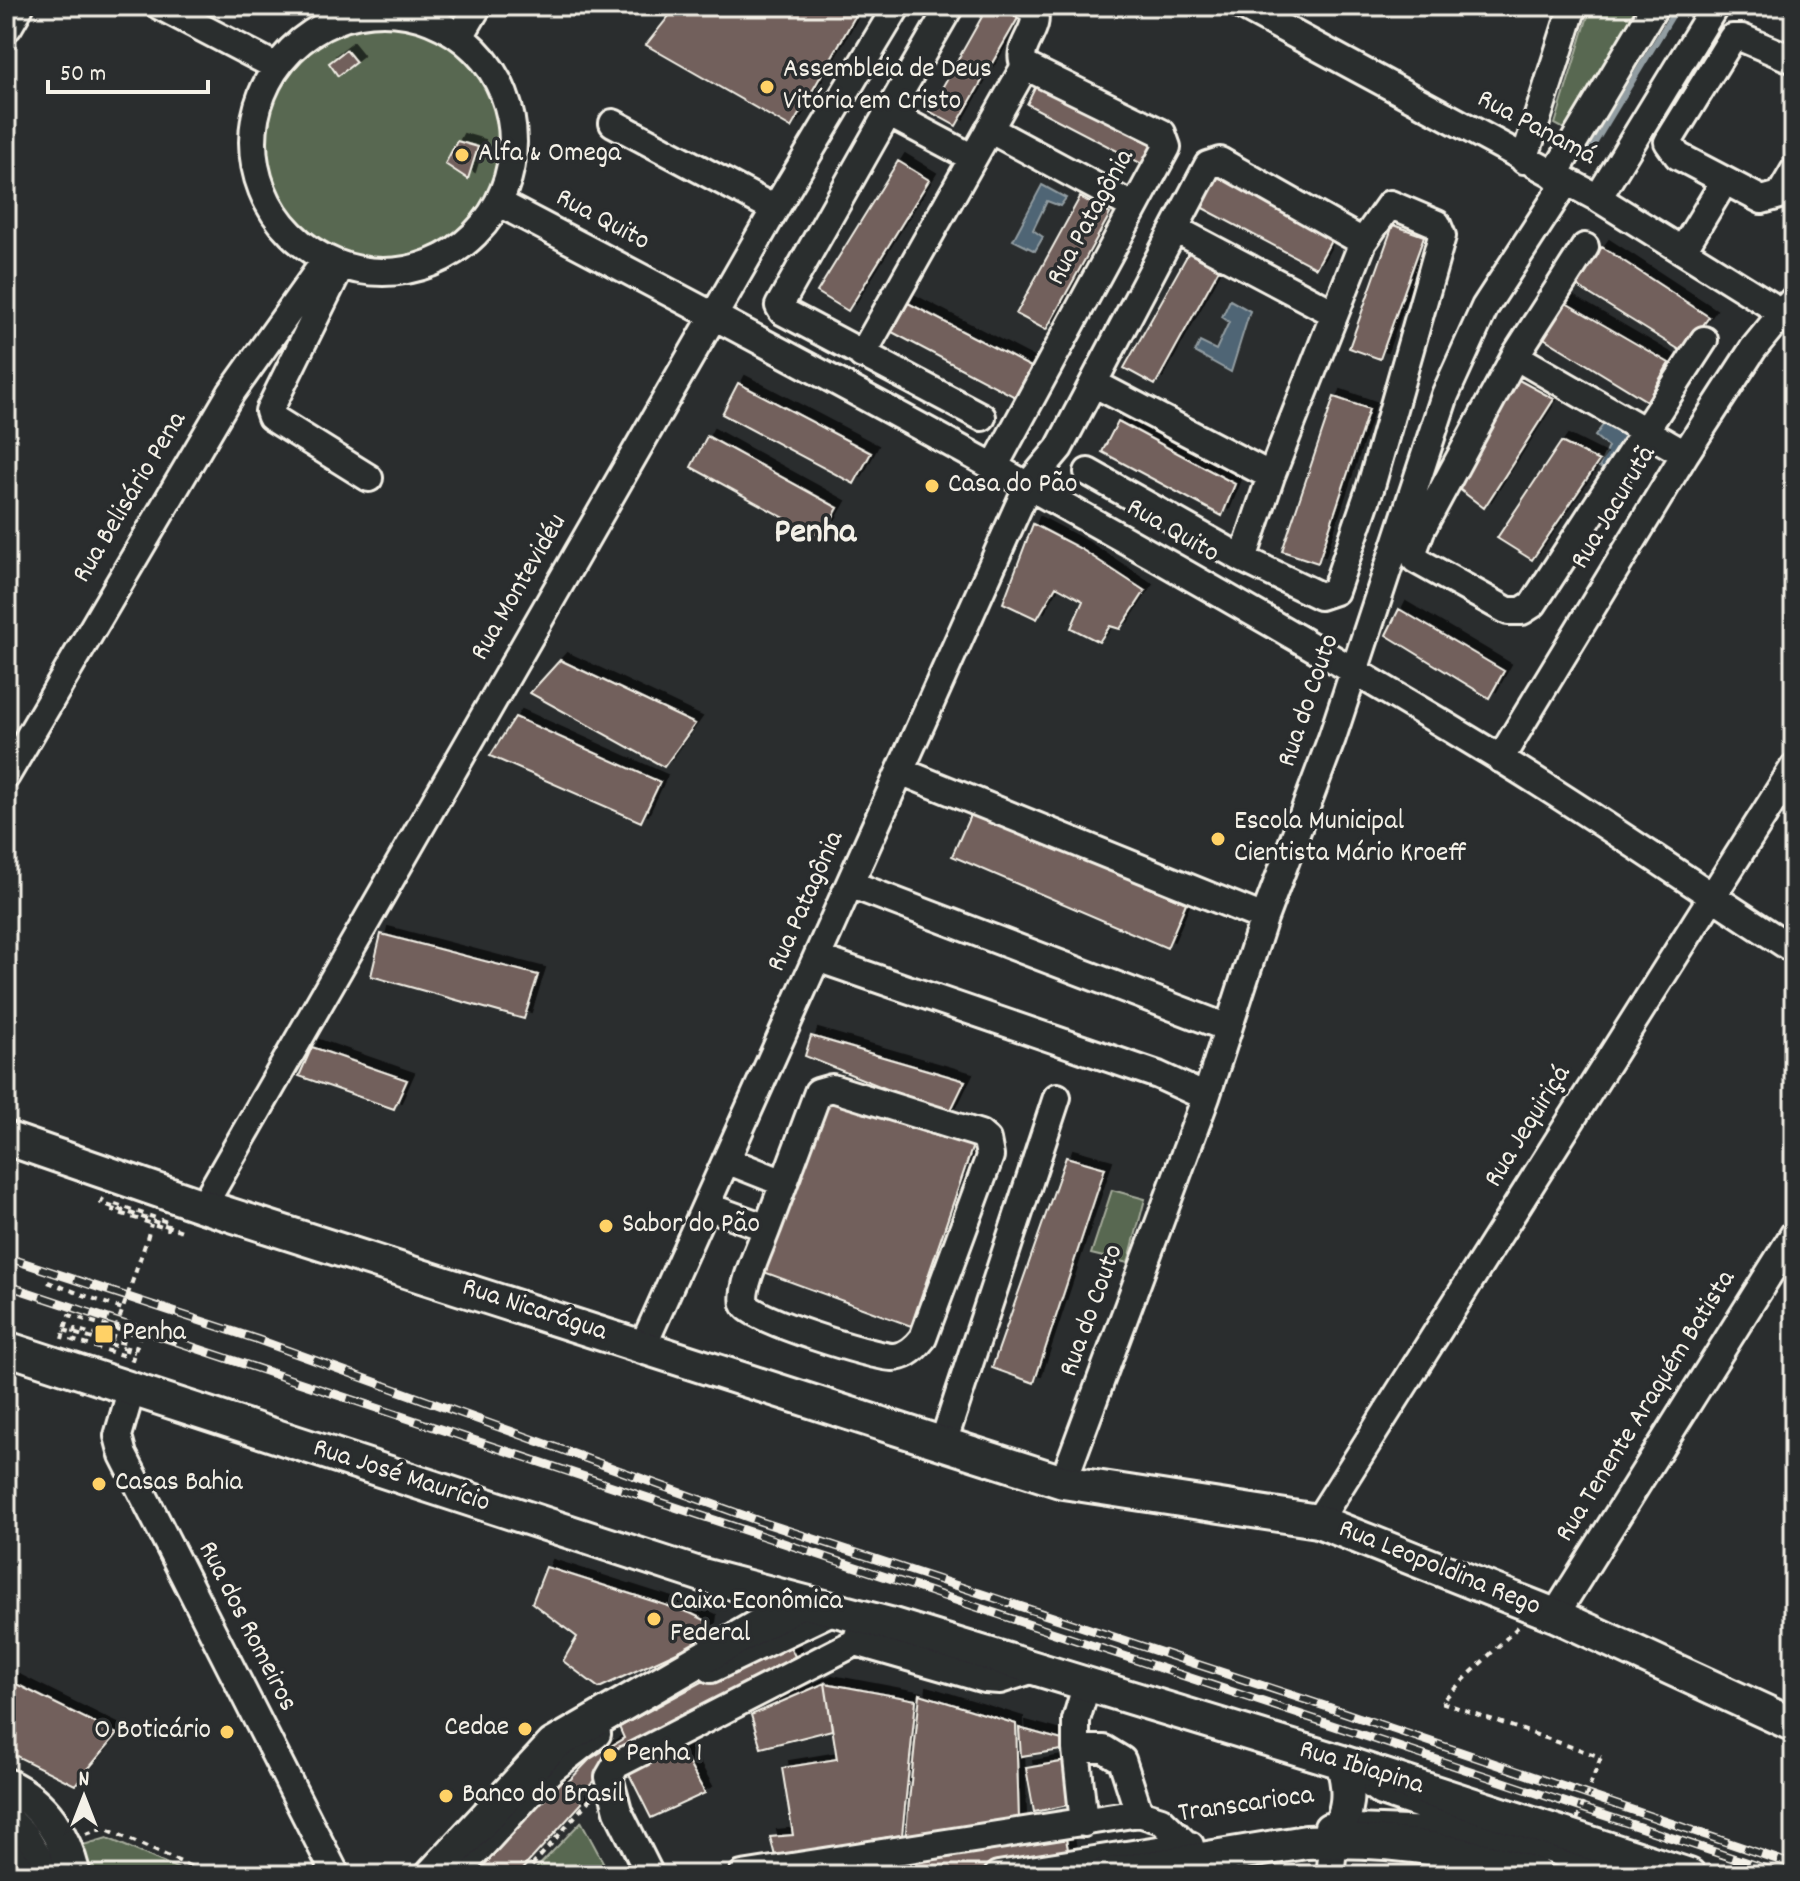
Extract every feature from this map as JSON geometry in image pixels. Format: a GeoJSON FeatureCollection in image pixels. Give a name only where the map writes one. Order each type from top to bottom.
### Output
{"type":"FeatureCollection","features":[{"type":"Feature","properties":{"kind":"main road"},"geometry":{"type":"LineString","coordinates":[[6,25],[17,6]]}},
{"type":"Feature","properties":{"kind":"main road","name":"Rua Nicarágua"},"geometry":{"type":"LineString","coordinates":[[6,1138],[203,1206],[1063,1482]]}},
{"type":"Feature","properties":{"kind":"main road","name":"Rua José Maurício"},"geometry":{"type":"LineString","coordinates":[[6,1348],[702,1575],[798,1603]]}},
{"type":"Feature","properties":{"kind":"main road","name":"Rua Leopoldina Rego"},"geometry":{"type":"LineString","coordinates":[[1063,1482],[1318,1521],[1543,1610],[1794,1725]]}},
{"type":"Feature","properties":{"kind":"main road"},"geometry":{"type":"LineString","coordinates":[[432,1875],[553,1745],[798,1603]]}},
{"type":"Feature","properties":{"kind":"main road","name":"Rua Ibiapina"},"geometry":{"type":"LineString","coordinates":[[798,1603],[832,1611],[860,1630],[1031,1670],[1342,1762],[1689,1875]]}},
{"type":"Feature","properties":{"kind":"main road"},"geometry":{"type":"LineString","coordinates":[[1338,1833],[1350,1797],[1342,1762]]}},
{"type":"Feature","properties":{"kind":"main road"},"geometry":{"type":"LineString","coordinates":[[6,1785],[36,1804],[65,1842],[74,1875]]}},
{"type":"Feature","properties":{"kind":"main road"},"geometry":{"type":"LineString","coordinates":[[1104,1875],[1195,1852],[1338,1833],[1439,1848],[1505,1864],[1544,1862]]}},
{"type":"Feature","properties":{"kind":"main road"},"geometry":{"type":"LineString","coordinates":[[6,1855],[22,1875]]}},
{"type":"Feature","properties":{"kind":"street"},"geometry":{"type":"LineString","coordinates":[[160,6],[275,66]]}},
{"type":"Feature","properties":{"kind":"street"},"geometry":{"type":"LineString","coordinates":[[461,35],[478,6]]}},
{"type":"Feature","properties":{"kind":"street","name":"Rua Montevidéu"},"geometry":{"type":"LineString","coordinates":[[203,1206],[775,209],[897,6]]}},
{"type":"Feature","properties":{"kind":"street"},"geometry":{"type":"LineString","coordinates":[[950,6],[779,306],[782,311],[862,355],[982,417]]}},
{"type":"Feature","properties":{"kind":"street"},"geometry":{"type":"LineString","coordinates":[[862,355],[1025,66],[1022,53],[1036,21],[1033,10],[1026,6]]}},
{"type":"Feature","properties":{"kind":"street","name":"Rua Panamá"},"geometry":{"type":"LineString","coordinates":[[1242,6],[1598,198],[1791,311]]}},
{"type":"Feature","properties":{"kind":"street"},"geometry":{"type":"LineString","coordinates":[[1524,160],[1573,6]]}},
{"type":"Feature","properties":{"kind":"street","name":"Rua do Couto"},"geometry":{"type":"LineString","coordinates":[[1063,1482],[1206,1097],[1264,918],[1354,673],[1445,395],[1464,348],[1493,294],[1655,6]]}},
{"type":"Feature","properties":{"kind":"street"},"geometry":{"type":"LineString","coordinates":[[1598,198],[1715,6]]}},
{"type":"Feature","properties":{"kind":"street"},"geometry":{"type":"LineString","coordinates":[[363,12],[420,15],[461,35],[498,71],[512,114],[513,159],[499,203],[469,239],[439,259],[416,267],[383,272],[332,264],[287,234],[264,196],[252,152],[256,107],[275,66],[326,23],[363,12]]}},
{"type":"Feature","properties":{"kind":"street"},"geometry":{"type":"LineString","coordinates":[[1794,60],[1742,38],[1732,38],[1725,44],[1668,142],[1678,156],[1762,200],[1771,200],[1780,195],[1794,171]]}},
{"type":"Feature","properties":{"kind":"street","name":"Rua Patagônia"},"geometry":{"type":"LineString","coordinates":[[994,467],[1167,147],[1162,133],[1025,66]]}},
{"type":"Feature","properties":{"kind":"street"},"geometry":{"type":"LineString","coordinates":[[888,113],[973,158]]}},
{"type":"Feature","properties":{"kind":"street"},"geometry":{"type":"LineString","coordinates":[[613,123],[775,209]]}},
{"type":"Feature","properties":{"kind":"street"},"geometry":{"type":"LineString","coordinates":[[989,129],[1134,207]]}},
{"type":"Feature","properties":{"kind":"street","name":"Rua Patagônia"},"geometry":{"type":"LineString","coordinates":[[643,1346],[1028,485],[1059,448],[1095,384],[1208,165],[1220,161],[1363,242]]}},
{"type":"Feature","properties":{"kind":"street"},"geometry":{"type":"LineString","coordinates":[[1676,246],[1716,177]]}},
{"type":"Feature","properties":{"kind":"street","name":"Rua Quito"},"geometry":{"type":"LineString","coordinates":[[499,203],[1028,485],[1354,673],[1500,759],[1794,950]]}},
{"type":"Feature","properties":{"kind":"street"},"geometry":{"type":"LineString","coordinates":[[1088,472],[1243,559],[1320,596],[1335,591],[1371,486],[1442,236],[1437,224],[1390,204],[1363,242],[1271,476],[1243,559]]}},
{"type":"Feature","properties":{"kind":"street"},"geometry":{"type":"LineString","coordinates":[[1175,229],[1334,313]]}},
{"type":"Feature","properties":{"kind":"street"},"geometry":{"type":"LineString","coordinates":[[1585,247],[1515,356],[1421,530],[1414,549],[1416,560],[1423,566],[1508,611],[1522,611],[1533,604],[1704,340]]}},
{"type":"Feature","properties":{"kind":"street"},"geometry":{"type":"LineString","coordinates":[[332,264],[269,411],[271,417],[369,478]]}},
{"type":"Feature","properties":{"kind":"street","name":"Rua Belisário Pena"},"geometry":{"type":"LineString","coordinates":[[6,776],[231,393],[332,264]]}},
{"type":"Feature","properties":{"kind":"street","name":"Rua Jacurutã"},"geometry":{"type":"LineString","coordinates":[[1500,759],[1685,454],[1753,349],[1791,311]]}},
{"type":"Feature","properties":{"kind":"street"},"geometry":{"type":"LineString","coordinates":[[1515,356],[1685,454]]}},
{"type":"Feature","properties":{"kind":"street"},"geometry":{"type":"LineString","coordinates":[[1095,384],[1271,476]]}},
{"type":"Feature","properties":{"kind":"street","name":"Rua Jequiriçá"},"geometry":{"type":"LineString","coordinates":[[1318,1521],[1794,767]]}},
{"type":"Feature","properties":{"kind":"street"},"geometry":{"type":"LineString","coordinates":[[900,771],[1264,918]]}},
{"type":"Feature","properties":{"kind":"street"},"geometry":{"type":"LineString","coordinates":[[850,884],[1228,1028]]}},
{"type":"Feature","properties":{"kind":"street"},"geometry":{"type":"LineString","coordinates":[[817,958],[1158,1075],[1206,1097]]}},
{"type":"Feature","properties":{"kind":"street"},"geometry":{"type":"LineString","coordinates":[[832,1088],[980,1134],[990,1147],[990,1156],[923,1338],[906,1354],[893,1357],[771,1322],[752,1313],[745,1304],[746,1289],[767,1228],[818,1092],[825,1089],[832,1088]]}},
{"type":"Feature","properties":{"kind":"street"},"geometry":{"type":"LineString","coordinates":[[943,1443],[1057,1097]]}},
{"type":"Feature","properties":{"kind":"street"},"geometry":{"type":"LineString","coordinates":[[726,1160],[784,1183]]}},
{"type":"Feature","properties":{"kind":"street"},"geometry":{"type":"LineString","coordinates":[[706,1206],[767,1228]]}},
{"type":"Feature","properties":{"kind":"street","name":"Rua Tenente Araquém Batista"},"geometry":{"type":"LineString","coordinates":[[1543,1610],[1794,1234]]}},
{"type":"Feature","properties":{"kind":"street","name":"Rua dos Romeiros"},"geometry":{"type":"LineString","coordinates":[[127,1405],[118,1436],[123,1455],[336,1875]]}},
{"type":"Feature","properties":{"kind":"street"},"geometry":{"type":"LineString","coordinates":[[455,1875],[552,1769],[596,1735],[690,1680],[832,1611]]}},
{"type":"Feature","properties":{"kind":"street"},"geometry":{"type":"LineString","coordinates":[[650,1875],[626,1829],[610,1786],[610,1773],[634,1754],[860,1630]]}},
{"type":"Feature","properties":{"kind":"street"},"geometry":{"type":"LineString","coordinates":[[1084,1823],[1076,1720],[1086,1687]]}},
{"type":"Feature","properties":{"kind":"street"},"geometry":{"type":"LineString","coordinates":[[1076,1749],[1115,1752],[1129,1777],[1139,1813]]}},
{"type":"Feature","properties":{"kind":"street","name":"Transcarioca"},"geometry":{"type":"LineString","coordinates":[[1342,1762],[1381,1792],[1544,1862]]}},
{"type":"Feature","properties":{"kind":"street"},"geometry":{"type":"LineString","coordinates":[[742,1875],[1139,1813],[1161,1820],[1195,1852]]}},
{"type":"Feature","properties":{"kind":"street"},"geometry":{"type":"LineString","coordinates":[[6,1816],[33,1845],[49,1875]]}},
{"type":"Feature","properties":{"kind":"street","name":"Transcarioca"},"geometry":{"type":"LineString","coordinates":[[1338,1833],[1433,1831],[1544,1862],[1625,1875]]}},
{"type":"Feature","properties":{"kind":"street"},"geometry":{"type":"LineString","coordinates":[[1330,1875],[1338,1833]]}},
{"type":"Feature","properties":{"kind":"street","name":"Transcarioca"},"geometry":{"type":"LineString","coordinates":[[998,1875],[1195,1852]]}},
{"type":"Feature","properties":{"kind":"path"},"geometry":{"type":"LineString","coordinates":[[101,1203],[182,1231]]}},
{"type":"Feature","properties":{"kind":"path"},"geometry":{"type":"LineString","coordinates":[[115,1204],[170,1223],[168,1229],[151,1224],[113,1211],[115,1204]]}},
{"type":"Feature","properties":{"kind":"path"},"geometry":{"type":"LineString","coordinates":[[112,1340],[151,1224]]}},
{"type":"Feature","properties":{"kind":"path"},"geometry":{"type":"LineString","coordinates":[[48,1282],[122,1309]]}},
{"type":"Feature","properties":{"kind":"path"},"geometry":{"type":"LineString","coordinates":[[135,1352],[64,1330],[69,1315],[140,1336],[135,1352],[131,1364],[137,1374]]}},
{"type":"Feature","properties":{"kind":"path"},"geometry":{"type":"LineString","coordinates":[[75,1329],[128,1344],[125,1356],[99,1348],[72,1340],[75,1329]]}},
{"type":"Feature","properties":{"kind":"path"},"geometry":{"type":"LineString","coordinates":[[99,1348],[101,1341]]}},
{"type":"Feature","properties":{"kind":"path"},"geometry":{"type":"LineString","coordinates":[[1543,1610],[1522,1623],[1441,1702],[1601,1757],[1577,1820]]}},
{"type":"Feature","properties":{"kind":"path"},"geometry":{"type":"LineString","coordinates":[[524,1875],[591,1798],[610,1786]]}},
{"type":"Feature","properties":{"kind":"path"},"geometry":{"type":"LineString","coordinates":[[65,1842],[104,1828],[210,1875]]}},
{"type":"Feature","properties":{"kind":"green space"},"geometry":{"type":"Polygon","coordinates":[[[1591,6],[1647,6],[1568,131],[1555,124],[1591,6]]]}},
{"type":"Feature","properties":{"kind":"green space"},"geometry":{"type":"Polygon","coordinates":[[[381,23],[426,32],[447,43],[465,58],[480,76],[491,97],[500,142],[491,187],[480,208],[465,226],[447,241],[426,252],[381,261],[336,252],[315,241],[297,226],[282,208],[271,187],[262,142],[271,97],[282,76],[297,58],[315,43],[336,32],[381,23]]]}},
{"type":"Feature","properties":{"kind":"green space"},"geometry":{"type":"Polygon","coordinates":[[[1112,1190],[1145,1199],[1128,1263],[1091,1254],[1112,1190]]]}},
{"type":"Feature","properties":{"kind":"green space"},"geometry":{"type":"Polygon","coordinates":[[[581,1822],[610,1875],[530,1875],[581,1822]]]}},
{"type":"Feature","properties":{"kind":"green space"},"geometry":{"type":"Polygon","coordinates":[[[107,1838],[193,1875],[81,1875],[73,1848],[107,1838]]]}},
{"type":"Feature","properties":{"kind":"water"},"geometry":{"type":"Polygon","coordinates":[[[1042,185],[1066,198],[1060,206],[1047,201],[1033,230],[1043,237],[1035,251],[1013,240],[1042,185]]]}},
{"type":"Feature","properties":{"kind":"water"},"geometry":{"type":"Polygon","coordinates":[[[1230,300],[1250,311],[1231,372],[1195,352],[1200,342],[1216,350],[1229,322],[1222,317],[1230,300]]]}},
{"type":"Feature","properties":{"kind":"water"},"geometry":{"type":"Polygon","coordinates":[[[1609,417],[1634,431],[1612,474],[1599,467],[1608,447],[1595,436],[1609,417]]]}},
{"type":"Feature","properties":{"kind":"building","name":"Assembleia de Deus Vitória em Cristo"},"geometry":{"type":"Polygon","coordinates":[[[677,6],[861,6],[791,128],[646,45],[677,6]]]}},
{"type":"Feature","properties":{"kind":"building"},"geometry":{"type":"Polygon","coordinates":[[[988,6],[997,6],[1018,18],[956,126],[929,111],[988,6]]]}},
{"type":"Feature","properties":{"kind":"building"},"geometry":{"type":"Polygon","coordinates":[[[1775,6],[1794,6],[1794,18],[1775,6]]]}},
{"type":"Feature","properties":{"kind":"building"},"geometry":{"type":"Polygon","coordinates":[[[346,50],[356,62],[338,76],[329,63],[346,50]]]}},
{"type":"Feature","properties":{"kind":"building"},"geometry":{"type":"Polygon","coordinates":[[[1040,78],[1156,139],[1142,164],[1027,104],[1040,78]]]}},
{"type":"Feature","properties":{"kind":"building","name":"Alfa & Omega"},"geometry":{"type":"Polygon","coordinates":[[[457,141],[478,147],[468,179],[445,164],[457,141]]]}},
{"type":"Feature","properties":{"kind":"building"},"geometry":{"type":"Polygon","coordinates":[[[898,161],[929,180],[848,311],[817,292],[898,161]]]}},
{"type":"Feature","properties":{"kind":"building"},"geometry":{"type":"Polygon","coordinates":[[[1217,173],[1333,237],[1316,268],[1199,206],[1217,173]]]}},
{"type":"Feature","properties":{"kind":"building"},"geometry":{"type":"Polygon","coordinates":[[[1080,197],[1110,214],[1046,330],[1016,314],[1080,197]]]}},
{"type":"Feature","properties":{"kind":"building"},"geometry":{"type":"Polygon","coordinates":[[[1393,225],[1424,236],[1380,359],[1349,348],[1393,225]]]}},
{"type":"Feature","properties":{"kind":"building"},"geometry":{"type":"Polygon","coordinates":[[[1602,247],[1709,317],[1683,352],[1575,285],[1602,247]]]}},
{"type":"Feature","properties":{"kind":"building"},"geometry":{"type":"Polygon","coordinates":[[[1189,252],[1219,269],[1155,385],[1124,368],[1189,252]]]}},
{"type":"Feature","properties":{"kind":"building"},"geometry":{"type":"Polygon","coordinates":[[[1564,302],[1669,363],[1647,401],[1542,337],[1564,302]]]}},
{"type":"Feature","properties":{"kind":"building"},"geometry":{"type":"Polygon","coordinates":[[[908,303],[1031,367],[1015,397],[892,332],[908,303]]]}},
{"type":"Feature","properties":{"kind":"building"},"geometry":{"type":"Polygon","coordinates":[[[1515,378],[1554,399],[1484,508],[1450,482],[1515,378]]]}},
{"type":"Feature","properties":{"kind":"building"},"geometry":{"type":"Polygon","coordinates":[[[738,383],[871,453],[854,484],[722,414],[738,383]]]}},
{"type":"Feature","properties":{"kind":"building"},"geometry":{"type":"Polygon","coordinates":[[[1334,397],[1369,409],[1318,563],[1282,551],[1334,397]]]}},
{"type":"Feature","properties":{"kind":"building"},"geometry":{"type":"Polygon","coordinates":[[[1118,421],[1235,484],[1222,516],[1102,452],[1118,421]]]}},
{"type":"Feature","properties":{"kind":"building"},"geometry":{"type":"Polygon","coordinates":[[[707,436],[838,508],[821,538],[691,467],[707,436]]]}},
{"type":"Feature","properties":{"kind":"building"},"geometry":{"type":"Polygon","coordinates":[[[1561,442],[1599,461],[1532,560],[1497,538],[1561,442]]]}},
{"type":"Feature","properties":{"kind":"building"},"geometry":{"type":"Polygon","coordinates":[[[1033,524],[1081,549],[1145,591],[1120,629],[1110,626],[1099,642],[1071,628],[1083,601],[1056,586],[1037,619],[1003,603],[1033,524]]]}},
{"type":"Feature","properties":{"kind":"building"},"geometry":{"type":"Polygon","coordinates":[[[1399,609],[1504,671],[1489,698],[1386,635],[1399,609]]]}},
{"type":"Feature","properties":{"kind":"building"},"geometry":{"type":"Polygon","coordinates":[[[560,660],[695,724],[664,767],[530,693],[560,660]]]}},
{"type":"Feature","properties":{"kind":"building"},"geometry":{"type":"Polygon","coordinates":[[[515,717],[660,782],[641,822],[490,756],[515,717]]]}},
{"type":"Feature","properties":{"kind":"building"},"geometry":{"type":"Polygon","coordinates":[[[972,811],[1186,903],[1167,948],[952,856],[972,811]]]}},
{"type":"Feature","properties":{"kind":"building"},"geometry":{"type":"Polygon","coordinates":[[[381,934],[538,975],[524,1019],[371,976],[381,934]]]}},
{"type":"Feature","properties":{"kind":"building"},"geometry":{"type":"Polygon","coordinates":[[[811,1036],[965,1081],[949,1114],[805,1056],[811,1036]]]}},
{"type":"Feature","properties":{"kind":"building"},"geometry":{"type":"Polygon","coordinates":[[[312,1047],[407,1080],[394,1109],[299,1076],[312,1047]]]}},
{"type":"Feature","properties":{"kind":"building"},"geometry":{"type":"Polygon","coordinates":[[[825,1100],[893,1117],[973,1145],[911,1326],[761,1271],[825,1100]]]}},
{"type":"Feature","properties":{"kind":"building"},"geometry":{"type":"Polygon","coordinates":[[[1066,1157],[1105,1168],[1034,1383],[992,1368],[1066,1157]]]}},
{"type":"Feature","properties":{"kind":"building"},"geometry":{"type":"Polygon","coordinates":[[[546,1567],[690,1613],[709,1622],[707,1638],[599,1688],[563,1661],[577,1637],[532,1603],[546,1567]]]}},
{"type":"Feature","properties":{"kind":"building","name":"Penha 1"},"geometry":{"type":"Polygon","coordinates":[[[785,1637],[798,1662],[608,1768],[578,1797],[582,1803],[517,1875],[468,1875],[556,1776],[565,1785],[590,1759],[624,1738],[619,1727],[785,1637]]]}},
{"type":"Feature","properties":{"kind":"building"},"geometry":{"type":"Polygon","coordinates":[[[6,1679],[117,1734],[75,1785],[6,1751],[6,1679]]]}},
{"type":"Feature","properties":{"kind":"building"},"geometry":{"type":"Polygon","coordinates":[[[825,1683],[916,1700],[902,1835],[775,1856],[770,1837],[793,1835],[782,1768],[837,1759],[825,1683]]]}},
{"type":"Feature","properties":{"kind":"building"},"geometry":{"type":"Polygon","coordinates":[[[825,1683],[832,1730],[761,1748],[751,1715],[825,1683]]]}},
{"type":"Feature","properties":{"kind":"building"},"geometry":{"type":"Polygon","coordinates":[[[920,1694],[1016,1724],[1019,1821],[905,1841],[920,1694]]]}},
{"type":"Feature","properties":{"kind":"building"},"geometry":{"type":"Polygon","coordinates":[[[1019,1728],[1062,1740],[1062,1750],[1021,1756],[1019,1728]]]}},
{"type":"Feature","properties":{"kind":"building"},"geometry":{"type":"Polygon","coordinates":[[[680,1748],[705,1793],[651,1818],[626,1768],[680,1748]]]}},
{"type":"Feature","properties":{"kind":"building"},"geometry":{"type":"Polygon","coordinates":[[[1067,1761],[1078,1803],[1034,1812],[1026,1768],[1067,1761]]]}},
{"type":"Feature","properties":{"kind":"building"},"geometry":{"type":"Polygon","coordinates":[[[1064,1828],[1069,1855],[949,1875],[823,1875],[1064,1828]]]}},
{"type":"Feature","properties":{"kind":"waterway"},"geometry":{"type":"LineString","coordinates":[[1591,149],[1678,6]]}},
{"type":"Feature","properties":{"kind":"railway"},"geometry":{"type":"LineString","coordinates":[[6,1257],[256,1339],[759,1521],[1337,1710],[1794,1865]]}},
{"type":"Feature","properties":{"kind":"railway"},"geometry":{"type":"LineString","coordinates":[[6,1285],[1784,1875]]}},
{"type":"Feature","properties":{"kind":"place","name":"Assembleia de Deus Vitória em Cristo"},"geometry":{"type":"Point","coordinates":[767,87]}},
{"type":"Feature","properties":{"kind":"place","name":"Alfa & Omega"},"geometry":{"type":"Point","coordinates":[462,155]}},
{"type":"Feature","properties":{"kind":"place","name":"Casa do Pão"},"geometry":{"type":"Point","coordinates":[932,486]}},
{"type":"Feature","properties":{"kind":"place","name":"Escola Municipal Cientista Mário Kroeff"},"geometry":{"type":"Point","coordinates":[1218,839]}},
{"type":"Feature","properties":{"kind":"place","name":"Sabor do Pão"},"geometry":{"type":"Point","coordinates":[606,1226]}},
{"type":"Feature","properties":{"kind":"place","name":"Penha"},"geometry":{"type":"Point","coordinates":[104,1334]}},
{"type":"Feature","properties":{"kind":"place","name":"Casas Bahia"},"geometry":{"type":"Point","coordinates":[99,1484]}},
{"type":"Feature","properties":{"kind":"place","name":"Caixa Econômica Federal"},"geometry":{"type":"Point","coordinates":[654,1619]}},
{"type":"Feature","properties":{"kind":"place","name":"Cedae"},"geometry":{"type":"Point","coordinates":[525,1729]}},
{"type":"Feature","properties":{"kind":"place","name":"O Boticário"},"geometry":{"type":"Point","coordinates":[227,1732]}},
{"type":"Feature","properties":{"kind":"place","name":"Penha 1"},"geometry":{"type":"Point","coordinates":[610,1755]}},
{"type":"Feature","properties":{"kind":"place","name":"Banco do Brasil"},"geometry":{"type":"Point","coordinates":[446,1796]}},
{"type":"Feature","properties":{"kind":"district","name":"Penha"},"geometry":{"type":"Point","coordinates":[815,534]}}]}
